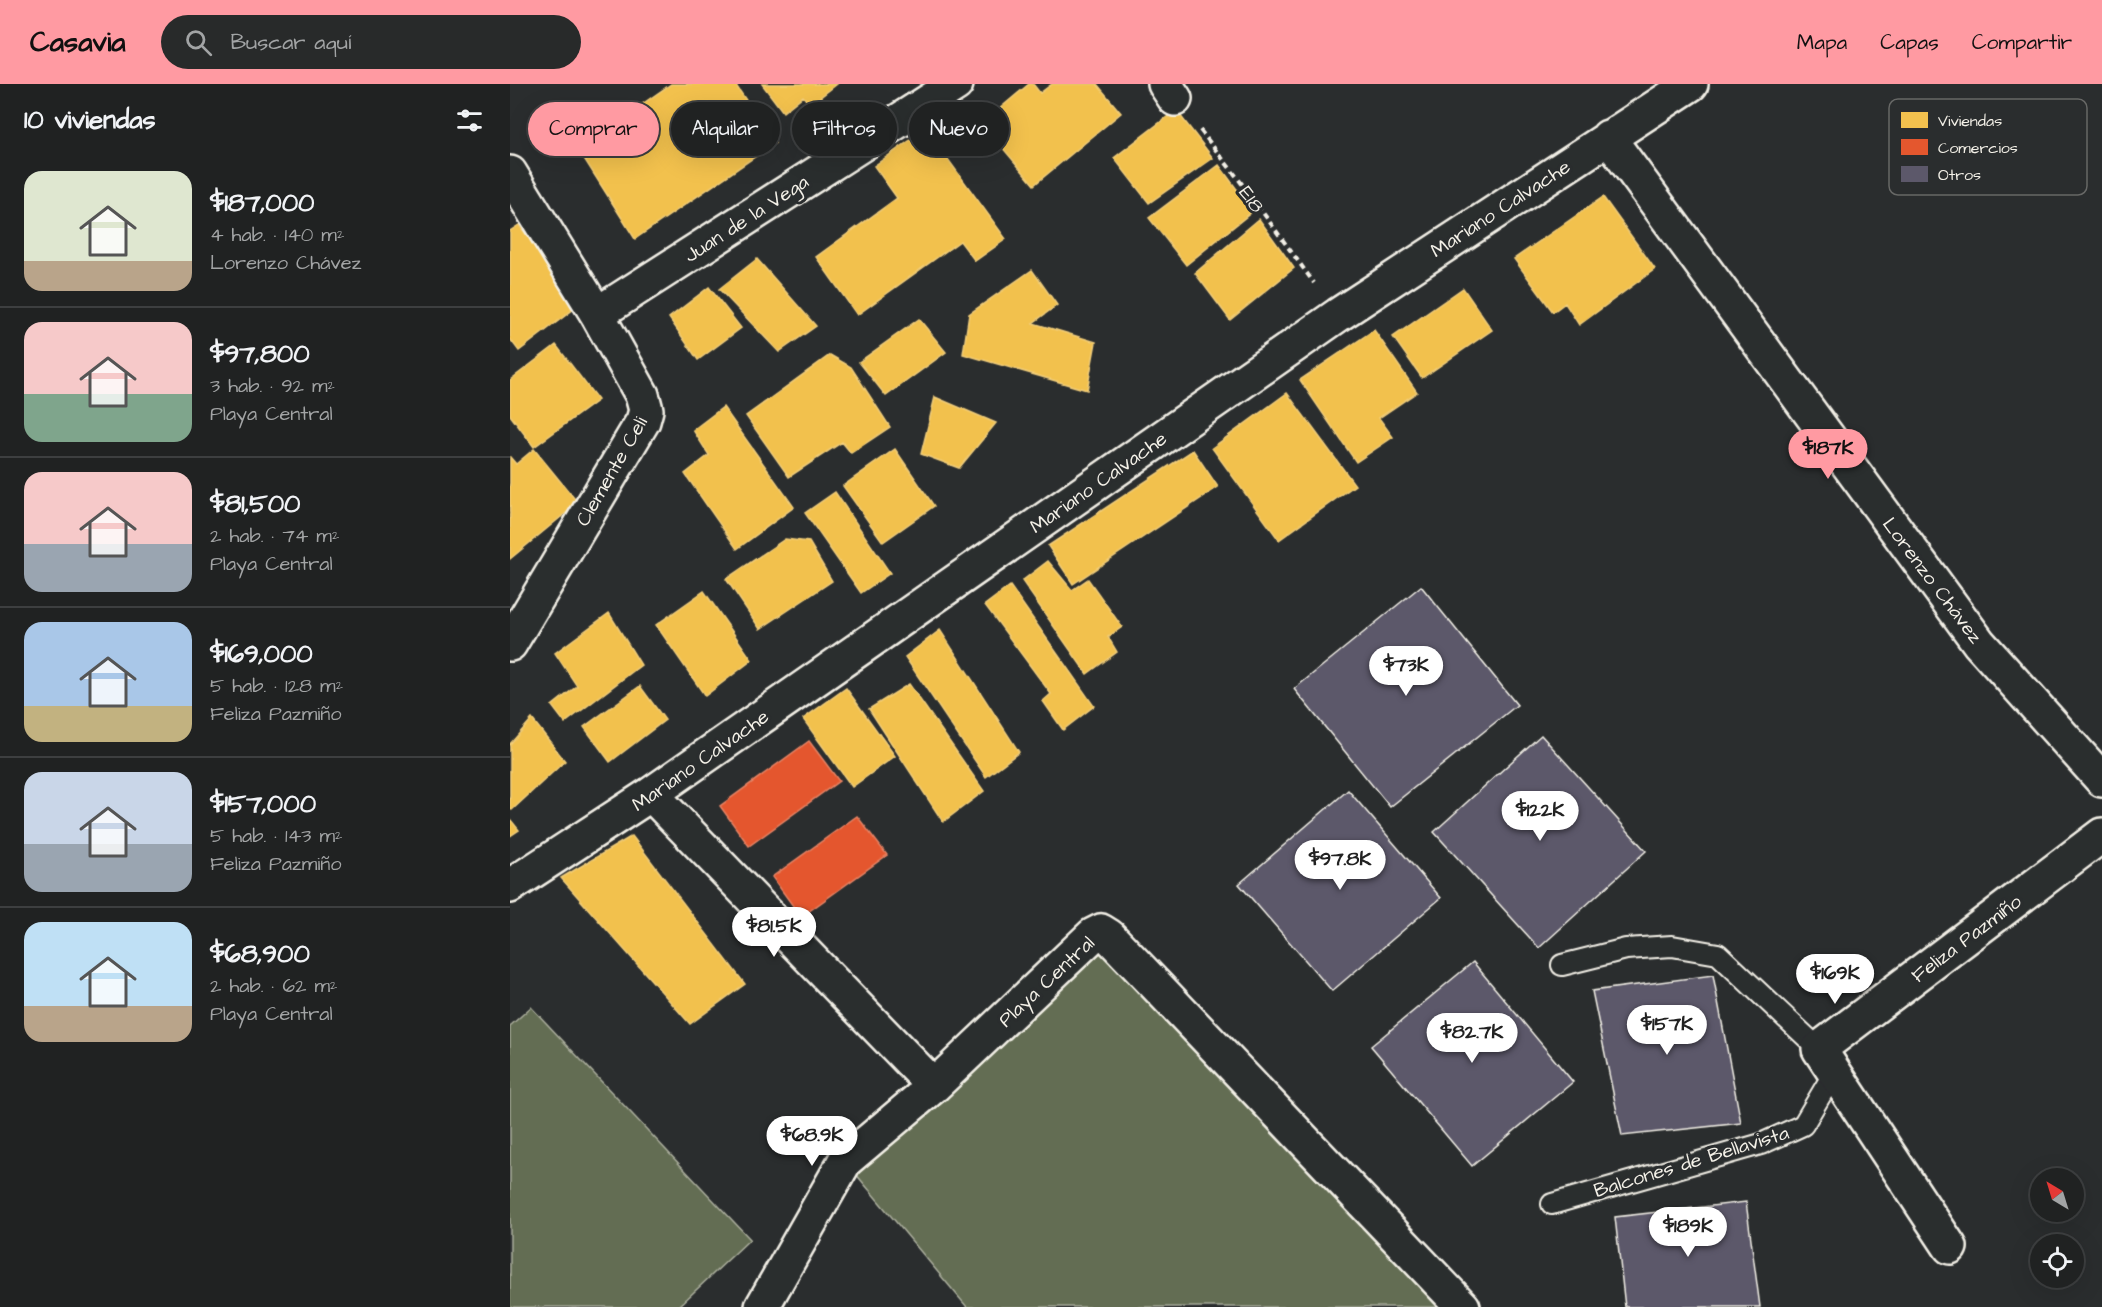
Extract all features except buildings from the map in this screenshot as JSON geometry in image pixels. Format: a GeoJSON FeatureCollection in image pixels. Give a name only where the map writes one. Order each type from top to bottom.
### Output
{"type":"FeatureCollection","features":[{"type":"Feature","properties":{"kind":"street","name":"Juan de la Vega"},"geometry":{"type":"LineString","coordinates":[[597,314],[956,84]]}},
{"type":"Feature","properties":{"kind":"street","name":"Mariano Calvache"},"geometry":{"type":"LineString","coordinates":[[510,886],[651,794],[1338,315],[1691,84]]}},
{"type":"Feature","properties":{"kind":"street","name":"Lorenzo Chávez"},"geometry":{"type":"LineString","coordinates":[[1608,137],[1979,643],[2102,780]]}},
{"type":"Feature","properties":{"kind":"street","name":"Clemente Celi"},"geometry":{"type":"LineString","coordinates":[[510,644],[646,413],[642,395],[597,314],[511,176]]}},
{"type":"Feature","properties":{"kind":"street"},"geometry":{"type":"LineString","coordinates":[[651,794],[934,1086],[845,1161],[762,1307]]}},
{"type":"Feature","properties":{"kind":"street","name":"Feliza Pazmiño"},"geometry":{"type":"LineString","coordinates":[[1827,1060],[2102,835]]}},
{"type":"Feature","properties":{"kind":"street","name":"Playa Central"},"geometry":{"type":"LineString","coordinates":[[934,1086],[1093,935],[1101,931],[1109,936],[1463,1307]]}},
{"type":"Feature","properties":{"kind":"street"},"geometry":{"type":"LineString","coordinates":[[1827,1060],[1950,1247]]}},
{"type":"Feature","properties":{"kind":"lane"},"geometry":{"type":"LineString","coordinates":[[1562,965],[1626,949],[1672,946],[1718,954],[1827,1060]]}},
{"type":"Feature","properties":{"kind":"lane","name":"Balcones de Bellavista"},"geometry":{"type":"LineString","coordinates":[[1552,1204],[1761,1144],[1803,1125],[1827,1060]]}},
{"type":"Feature","properties":{"kind":"path","name":"E18"},"geometry":{"type":"LineString","coordinates":[[1170,92],[1237,177],[1338,315]]}},
{"type":"Feature","properties":{"kind":"green space"},"geometry":{"type":"Polygon","coordinates":[[[1109,936],[1451,1307],[967,1307],[845,1161],[1109,936]]]}},
{"type":"Feature","properties":{"kind":"green space"},"geometry":{"type":"Polygon","coordinates":[[[531,1007],[750,1239],[678,1307],[510,1307],[510,1026],[531,1007]]]}}]}
